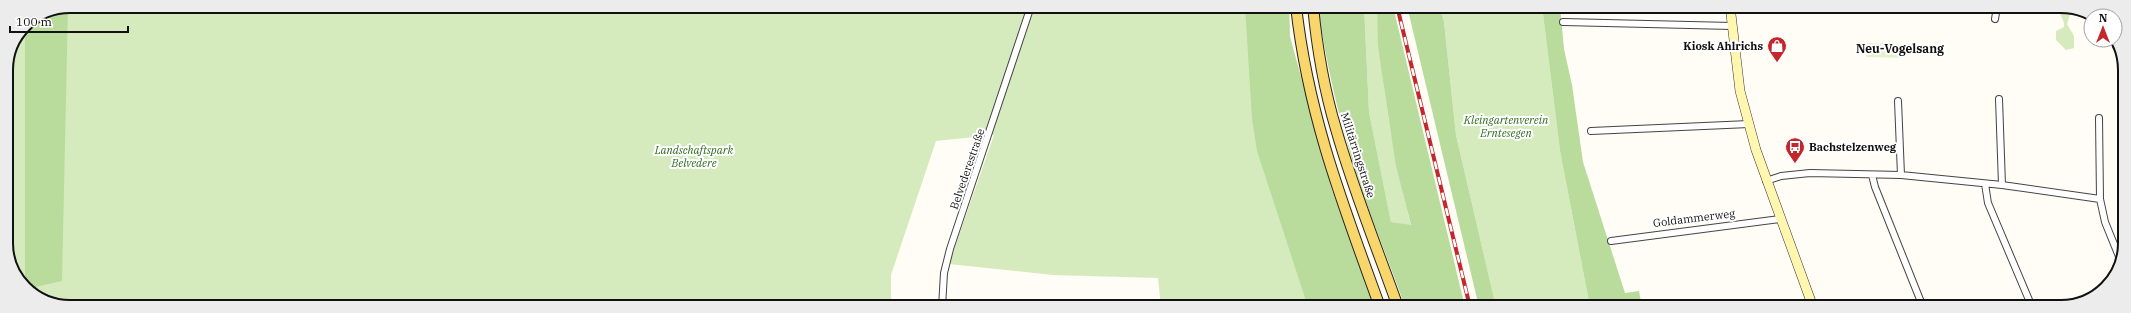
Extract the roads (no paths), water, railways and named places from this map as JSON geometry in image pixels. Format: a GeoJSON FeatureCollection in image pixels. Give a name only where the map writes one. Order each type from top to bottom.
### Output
{"type":"FeatureCollection","features":[{"type":"Feature","properties":{"kind":"main road"},"geometry":{"type":"LineString","coordinates":[[1297,13],[1300,40],[1320,131],[1352,231],[1377,300]]}},
{"type":"Feature","properties":{"kind":"main road","name":"Militärringstraße"},"geometry":{"type":"LineString","coordinates":[[1314,13],[1324,82],[1335,128],[1350,175],[1395,300]]}},
{"type":"Feature","properties":{"kind":"street","name":"Belvederestraße"},"geometry":{"type":"LineString","coordinates":[[942,300],[944,273],[950,249],[1029,13]]}},
{"type":"Feature","properties":{"kind":"street"},"geometry":{"type":"LineString","coordinates":[[1731,13],[1740,91],[1749,124],[1766,181],[1810,300]]}},
{"type":"Feature","properties":{"kind":"street"},"geometry":{"type":"LineString","coordinates":[[1995,19],[1996,13]]}},
{"type":"Feature","properties":{"kind":"street"},"geometry":{"type":"LineString","coordinates":[[1563,22],[1732,26]]}},
{"type":"Feature","properties":{"kind":"street"},"geometry":{"type":"LineString","coordinates":[[1999,99],[2002,186]]}},
{"type":"Feature","properties":{"kind":"street"},"geometry":{"type":"LineString","coordinates":[[1898,101],[1901,175]]}},
{"type":"Feature","properties":{"kind":"street"},"geometry":{"type":"LineString","coordinates":[[2099,118],[2100,200],[2105,222],[2117,253]]}},
{"type":"Feature","properties":{"kind":"street"},"geometry":{"type":"LineString","coordinates":[[1591,131],[1749,124]]}},
{"type":"Feature","properties":{"kind":"street"},"geometry":{"type":"LineString","coordinates":[[1766,181],[1781,176],[1810,172],[1901,175],[2002,186],[2100,200]]}},
{"type":"Feature","properties":{"kind":"street"},"geometry":{"type":"LineString","coordinates":[[1872,175],[1875,187],[1920,300]]}},
{"type":"Feature","properties":{"kind":"street"},"geometry":{"type":"LineString","coordinates":[[1985,184],[1988,203],[2029,300]]}},
{"type":"Feature","properties":{"kind":"street","name":"Goldammerweg"},"geometry":{"type":"LineString","coordinates":[[1611,241],[1780,219]]}},
{"type":"Feature","properties":{"kind":"railway"},"geometry":{"type":"LineString","coordinates":[[1399,13],[1468,300]]}},
{"type":"Feature","properties":{"kind":"place","name":"Kiosk Ahlrichs"},"geometry":{"type":"Point","coordinates":[1777,63]}},
{"type":"Feature","properties":{"kind":"place","name":"Bachstelzenweg"},"geometry":{"type":"Point","coordinates":[1795,164]}},
{"type":"Feature","properties":{"kind":"district","name":"Neu-Vogelsang"},"geometry":{"type":"Point","coordinates":[1900,49]}},
{"type":"Feature","properties":{"kind":"park label","name":"Kleingartenverein Erntesegen"},"geometry":{"type":"Point","coordinates":[1506,126]}},
{"type":"Feature","properties":{"kind":"park label","name":"Landschaftspark Belvedere"},"geometry":{"type":"Point","coordinates":[694,156]}}]}
